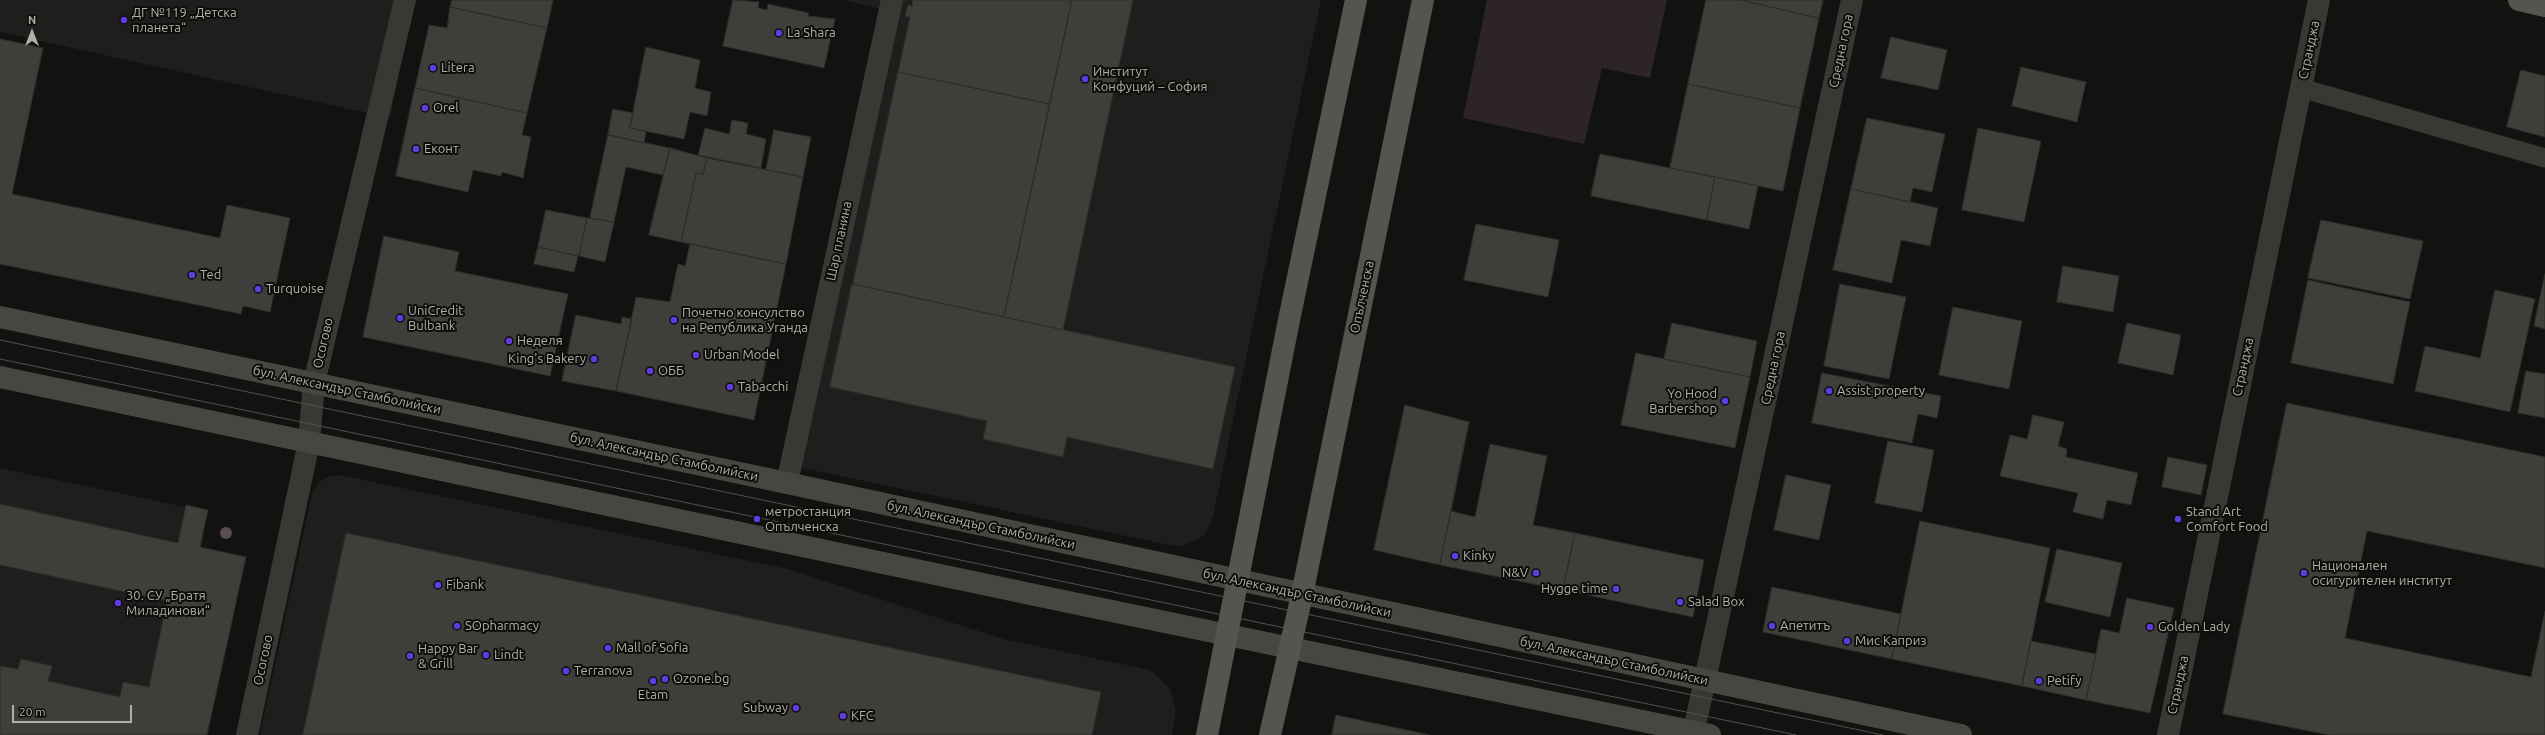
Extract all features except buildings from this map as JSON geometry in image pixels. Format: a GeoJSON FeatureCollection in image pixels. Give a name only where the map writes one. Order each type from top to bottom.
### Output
{"type":"FeatureCollection","features":[{"type":"Feature","properties":{"kind":"main road"},"geometry":{"type":"LineString","coordinates":[[1207,735],[1356,0]]}},
{"type":"Feature","properties":{"kind":"main road","name":"Опълченска"},"geometry":{"type":"LineString","coordinates":[[1270,735],[1302,595],[1423,0]]}},
{"type":"Feature","properties":{"kind":"main road"},"geometry":{"type":"LineString","coordinates":[[2519,0],[2545,6]]}},
{"type":"Feature","properties":{"kind":"main road","name":"бул. Александър Стамболийски"},"geometry":{"type":"LineString","coordinates":[[0,317],[787,483],[1302,595],[1961,735]]}},
{"type":"Feature","properties":{"kind":"main road"},"geometry":{"type":"LineString","coordinates":[[0,377],[1699,734]]}},
{"type":"Feature","properties":{"kind":"street","name":"Осогово"},"geometry":{"type":"LineString","coordinates":[[247,735],[309,442],[314,383],[405,0]]}},
{"type":"Feature","properties":{"kind":"street","name":"Шар планина"},"geometry":{"type":"LineString","coordinates":[[787,483],[892,0]]}},
{"type":"Feature","properties":{"kind":"street","name":"Средна гора"},"geometry":{"type":"LineString","coordinates":[[1699,734],[1704,681],[1852,0]]}},
{"type":"Feature","properties":{"kind":"street","name":"Странджа"},"geometry":{"type":"LineString","coordinates":[[2168,735],[2319,0]]}},
{"type":"Feature","properties":{"kind":"lane"},"geometry":{"type":"LineString","coordinates":[[2301,88],[2545,158]]}},
{"type":"Feature","properties":{"kind":"shaded area"},"geometry":{"type":"Polygon","coordinates":[[[0,0],[414,0],[390,118],[0,32],[0,0]]]}},
{"type":"Feature","properties":{"kind":"shaded area"},"geometry":{"type":"Polygon","coordinates":[[[844,0],[1321,0],[1213,516],[1209,527],[1202,537],[1180,546],[1169,545],[793,466],[891,11],[844,0]]]}},
{"type":"Feature","properties":{"kind":"shaded area"},"geometry":{"type":"Polygon","coordinates":[[[1487,0],[1667,0],[1650,78],[1602,68],[1584,144],[1463,118],[1487,0]]]}},
{"type":"Feature","properties":{"kind":"shaded area","name":"30. СУ „Братя Миладинови“"},"geometry":{"type":"Polygon","coordinates":[[[0,468],[185,507],[186,505],[208,510],[201,547],[246,557],[207,735],[0,735],[0,468]]]}},
{"type":"Feature","properties":{"kind":"shaded area","name":"Mall of Sofia"},"geometry":{"type":"Polygon","coordinates":[[[340,475],[788,569],[1003,639],[1141,668],[1153,672],[1170,689],[1176,712],[1172,735],[260,735],[312,493],[318,483],[328,477],[340,475]]]}},
{"type":"Feature","properties":{"kind":"tram line"},"geometry":{"type":"LineString","coordinates":[[0,340],[1883,735]]}},
{"type":"Feature","properties":{"kind":"tram line"},"geometry":{"type":"LineString","coordinates":[[0,359],[1796,735]]}},
{"type":"Feature","properties":{"kind":"place","name":"ДГ №119 „Детска планета“"},"geometry":{"type":"Point","coordinates":[124,20]}},
{"type":"Feature","properties":{"kind":"place","name":"La Shara"},"geometry":{"type":"Point","coordinates":[779,33]}},
{"type":"Feature","properties":{"kind":"place","name":"Litera"},"geometry":{"type":"Point","coordinates":[433,68]}},
{"type":"Feature","properties":{"kind":"place","name":"Институт Конфуций – София"},"geometry":{"type":"Point","coordinates":[1085,79]}},
{"type":"Feature","properties":{"kind":"place","name":"Orel"},"geometry":{"type":"Point","coordinates":[425,108]}},
{"type":"Feature","properties":{"kind":"place","name":"Еконт"},"geometry":{"type":"Point","coordinates":[416,149]}},
{"type":"Feature","properties":{"kind":"place","name":"Ted"},"geometry":{"type":"Point","coordinates":[192,275]}},
{"type":"Feature","properties":{"kind":"place","name":"Turquoise"},"geometry":{"type":"Point","coordinates":[258,289]}},
{"type":"Feature","properties":{"kind":"place","name":"UniCredit Bulbank"},"geometry":{"type":"Point","coordinates":[400,318]}},
{"type":"Feature","properties":{"kind":"place","name":"Почетно консулство на Република Уганда"},"geometry":{"type":"Point","coordinates":[674,320]}},
{"type":"Feature","properties":{"kind":"place","name":"Неделя"},"geometry":{"type":"Point","coordinates":[509,341]}},
{"type":"Feature","properties":{"kind":"place","name":"Urban Model"},"geometry":{"type":"Point","coordinates":[696,355]}},
{"type":"Feature","properties":{"kind":"place","name":"King's Bakery"},"geometry":{"type":"Point","coordinates":[594,359]}},
{"type":"Feature","properties":{"kind":"place","name":"ОББ"},"geometry":{"type":"Point","coordinates":[650,371]}},
{"type":"Feature","properties":{"kind":"place","name":"Tabacchi"},"geometry":{"type":"Point","coordinates":[730,387]}},
{"type":"Feature","properties":{"kind":"place","name":"Assist property"},"geometry":{"type":"Point","coordinates":[1829,391]}},
{"type":"Feature","properties":{"kind":"place","name":"Yo Hood Barbershop"},"geometry":{"type":"Point","coordinates":[1725,401]}},
{"type":"Feature","properties":{"kind":"place","name":"метростанция Опълченска"},"geometry":{"type":"Point","coordinates":[757,519]}},
{"type":"Feature","properties":{"kind":"place","name":"Stand Art Comfort Food"},"geometry":{"type":"Point","coordinates":[2178,519]}},
{"type":"Feature","properties":{"kind":"place","name":"Kinky"},"geometry":{"type":"Point","coordinates":[1455,556]}},
{"type":"Feature","properties":{"kind":"place","name":"N&V"},"geometry":{"type":"Point","coordinates":[1536,573]}},
{"type":"Feature","properties":{"kind":"place","name":"Национален осигурителен институт"},"geometry":{"type":"Point","coordinates":[2304,573]}},
{"type":"Feature","properties":{"kind":"place","name":"Fibank"},"geometry":{"type":"Point","coordinates":[438,585]}},
{"type":"Feature","properties":{"kind":"place","name":"Hygge time"},"geometry":{"type":"Point","coordinates":[1616,589]}},
{"type":"Feature","properties":{"kind":"place","name":"Salad Box"},"geometry":{"type":"Point","coordinates":[1680,602]}},
{"type":"Feature","properties":{"kind":"place","name":"30. СУ „Братя Миладинови“"},"geometry":{"type":"Point","coordinates":[118,603]}},
{"type":"Feature","properties":{"kind":"place","name":"SOpharmacy"},"geometry":{"type":"Point","coordinates":[457,626]}},
{"type":"Feature","properties":{"kind":"place","name":"Апетитъ"},"geometry":{"type":"Point","coordinates":[1772,626]}},
{"type":"Feature","properties":{"kind":"place","name":"Golden Lady"},"geometry":{"type":"Point","coordinates":[2150,627]}},
{"type":"Feature","properties":{"kind":"place","name":"Мис Каприз"},"geometry":{"type":"Point","coordinates":[1847,641]}},
{"type":"Feature","properties":{"kind":"place","name":"Mall of Sofia"},"geometry":{"type":"Point","coordinates":[608,648]}},
{"type":"Feature","properties":{"kind":"place","name":"Lindt"},"geometry":{"type":"Point","coordinates":[486,655]}},
{"type":"Feature","properties":{"kind":"place","name":"Happy Bar & Grill"},"geometry":{"type":"Point","coordinates":[410,656]}},
{"type":"Feature","properties":{"kind":"place","name":"Terranova"},"geometry":{"type":"Point","coordinates":[566,671]}},
{"type":"Feature","properties":{"kind":"place","name":"Ozone.bg"},"geometry":{"type":"Point","coordinates":[665,679]}},
{"type":"Feature","properties":{"kind":"place","name":"Etam"},"geometry":{"type":"Point","coordinates":[653,681]}},
{"type":"Feature","properties":{"kind":"place","name":"Petify"},"geometry":{"type":"Point","coordinates":[2039,681]}},
{"type":"Feature","properties":{"kind":"place","name":"Subway"},"geometry":{"type":"Point","coordinates":[796,708]}},
{"type":"Feature","properties":{"kind":"place","name":"KFC"},"geometry":{"type":"Point","coordinates":[843,716]}}]}
